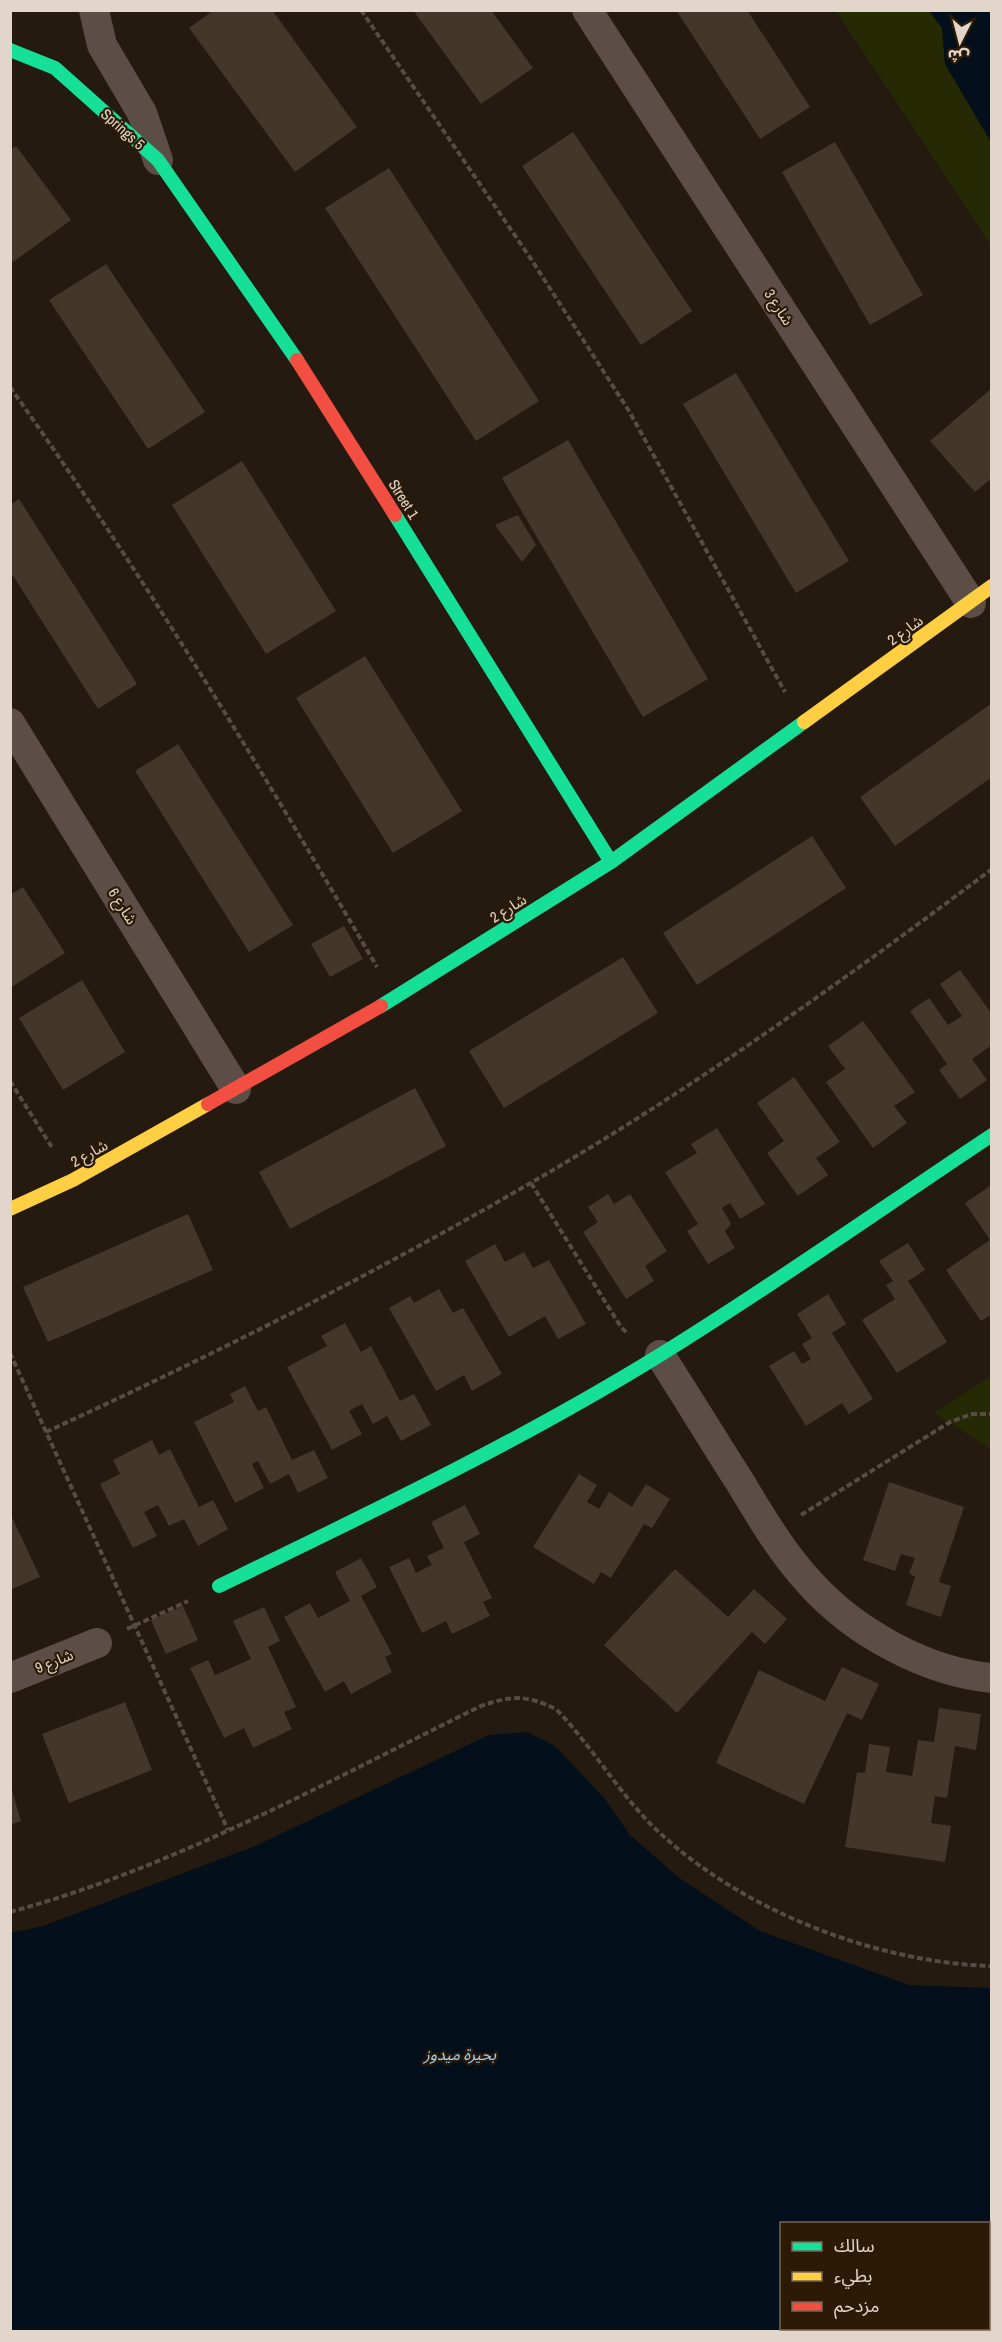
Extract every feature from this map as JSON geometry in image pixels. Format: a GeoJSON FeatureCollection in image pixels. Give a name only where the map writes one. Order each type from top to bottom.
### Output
{"type":"FeatureCollection","features":[{"type":"Feature","properties":{"kind":"street","name":"Springs 5"},"geometry":{"type":"LineString","coordinates":[[94,10],[102,45],[142,113],[158,160]]}},
{"type":"Feature","properties":{"kind":"street","name":"شارع 3"},"geometry":{"type":"LineString","coordinates":[[587,10],[981,595]]}},
{"type":"Feature","properties":{"kind":"street","name":"Springs 5"},"geometry":{"type":"LineString","coordinates":[[10,50],[55,68],[158,160]]}},
{"type":"Feature","properties":{"kind":"street","name":"Street 1"},"geometry":{"type":"LineString","coordinates":[[158,160],[313,383],[611,862]]}},
{"type":"Feature","properties":{"kind":"street","name":"شارع 2"},"geometry":{"type":"LineString","coordinates":[[10,1209],[73,1180],[395,998],[611,862],[981,595]]}},
{"type":"Feature","properties":{"kind":"street","name":"شارع 6"},"geometry":{"type":"LineString","coordinates":[[10,723],[236,1089]]}},
{"type":"Feature","properties":{"kind":"street"},"geometry":{"type":"LineString","coordinates":[[219,1586],[463,1465],[660,1355],[992,1135]]}},
{"type":"Feature","properties":{"kind":"street"},"geometry":{"type":"LineString","coordinates":[[660,1355],[772,1533],[810,1584],[859,1626],[915,1657],[976,1676],[992,1678]]}},
{"type":"Feature","properties":{"kind":"street","name":"شارع 9"},"geometry":{"type":"LineString","coordinates":[[10,1678],[97,1643]]}},
{"type":"Feature","properties":{"kind":"path"},"geometry":{"type":"LineString","coordinates":[[361,10],[519,240],[629,411],[747,619],[802,725]]}},
{"type":"Feature","properties":{"kind":"path"},"geometry":{"type":"LineString","coordinates":[[10,387],[122,552],[215,697],[395,998]]}},
{"type":"Feature","properties":{"kind":"path"},"geometry":{"type":"LineString","coordinates":[[46,1432],[192,1365],[366,1276],[531,1183],[700,1078],[916,926],[992,869]]}},
{"type":"Feature","properties":{"kind":"path"},"geometry":{"type":"LineString","coordinates":[[10,1081],[73,1180]]}},
{"type":"Feature","properties":{"kind":"path"},"geometry":{"type":"LineString","coordinates":[[531,1183],[621,1327],[634,1338],[655,1349],[660,1355]]}},
{"type":"Feature","properties":{"kind":"path"},"geometry":{"type":"LineString","coordinates":[[10,1353],[228,1830]]}},
{"type":"Feature","properties":{"kind":"path"},"geometry":{"type":"LineString","coordinates":[[772,1533],[950,1422],[972,1414],[992,1414]]}},
{"type":"Feature","properties":{"kind":"path"},"geometry":{"type":"LineString","coordinates":[[97,1643],[219,1586]]}},
{"type":"Feature","properties":{"kind":"path"},"geometry":{"type":"LineString","coordinates":[[10,1912],[133,1872],[228,1830],[481,1706],[506,1697],[532,1698],[556,1709],[661,1834],[715,1877],[776,1911],[840,1936],[900,1954],[962,1965],[992,1966]]}},
{"type":"Feature","properties":{"kind":"green space"},"geometry":{"type":"Polygon","coordinates":[[[836,11],[929,11],[942,28],[945,64],[991,142],[991,245],[836,11]]]}},
{"type":"Feature","properties":{"kind":"green space"},"geometry":{"type":"Polygon","coordinates":[[[991,1376],[991,1449],[934,1413],[991,1376]]]}},
{"type":"Feature","properties":{"kind":"water"},"geometry":{"type":"Polygon","coordinates":[[[929,11],[991,11],[991,142],[945,64],[942,28],[929,11]]]}},
{"type":"Feature","properties":{"kind":"water","name":"بحيرة ميدوز"},"geometry":{"type":"Polygon","coordinates":[[[527,1732],[555,1746],[605,1799],[629,1834],[678,1877],[760,1931],[909,1985],[991,1988],[991,2331],[11,2331],[11,1933],[43,1926],[255,1846],[489,1735],[527,1732]]]}},
{"type":"Feature","properties":{"kind":"building"},"geometry":{"type":"Polygon","coordinates":[[[214,10],[272,10],[357,127],[295,172],[189,28],[214,10]]]}},
{"type":"Feature","properties":{"kind":"building"},"geometry":{"type":"Polygon","coordinates":[[[413,10],[491,10],[533,68],[481,104],[413,10]]]}},
{"type":"Feature","properties":{"kind":"building"},"geometry":{"type":"Polygon","coordinates":[[[676,10],[747,10],[810,107],[760,139],[676,10]]]}},
{"type":"Feature","properties":{"kind":"building"},"geometry":{"type":"Polygon","coordinates":[[[573,132],[692,311],[641,345],[522,166],[573,132]]]}},
{"type":"Feature","properties":{"kind":"building"},"geometry":{"type":"Polygon","coordinates":[[[835,142],[923,295],[870,325],[782,172],[835,142]]]}},
{"type":"Feature","properties":{"kind":"building"},"geometry":{"type":"Polygon","coordinates":[[[16,146],[71,220],[13,262],[10,259],[10,150],[16,146]]]}},
{"type":"Feature","properties":{"kind":"building"},"geometry":{"type":"Polygon","coordinates":[[[389,168],[539,401],[476,441],[325,208],[389,168]]]}},
{"type":"Feature","properties":{"kind":"building"},"geometry":{"type":"Polygon","coordinates":[[[106,264],[205,412],[148,449],[49,300],[106,264]]]}},
{"type":"Feature","properties":{"kind":"building"},"geometry":{"type":"Polygon","coordinates":[[[736,373],[849,561],[796,593],[683,404],[736,373]]]}},
{"type":"Feature","properties":{"kind":"building"},"geometry":{"type":"Polygon","coordinates":[[[992,388],[992,478],[975,492],[930,441],[992,388]]]}},
{"type":"Feature","properties":{"kind":"building"},"geometry":{"type":"Polygon","coordinates":[[[568,440],[708,679],[643,717],[502,478],[568,440]]]}},
{"type":"Feature","properties":{"kind":"building"},"geometry":{"type":"Polygon","coordinates":[[[242,461],[336,611],[266,654],[172,505],[242,461]]]}},
{"type":"Feature","properties":{"kind":"building"},"geometry":{"type":"Polygon","coordinates":[[[19,499],[137,684],[98,709],[10,571],[10,505],[19,499]]]}},
{"type":"Feature","properties":{"kind":"building"},"geometry":{"type":"Polygon","coordinates":[[[518,515],[536,545],[522,562],[495,525],[518,515]]]}},
{"type":"Feature","properties":{"kind":"building"},"geometry":{"type":"Polygon","coordinates":[[[365,656],[462,811],[393,853],[296,698],[365,656]]]}},
{"type":"Feature","properties":{"kind":"building"},"geometry":{"type":"Polygon","coordinates":[[[992,703],[992,777],[895,846],[860,797],[992,703]]]}},
{"type":"Feature","properties":{"kind":"building"},"geometry":{"type":"Polygon","coordinates":[[[178,744],[293,925],[249,952],[135,771],[178,744]]]}},
{"type":"Feature","properties":{"kind":"building"},"geometry":{"type":"Polygon","coordinates":[[[812,836],[846,888],[697,985],[663,933],[812,836]]]}},
{"type":"Feature","properties":{"kind":"building"},"geometry":{"type":"Polygon","coordinates":[[[23,887],[65,953],[10,988],[10,895],[23,887]]]}},
{"type":"Feature","properties":{"kind":"building"},"geometry":{"type":"Polygon","coordinates":[[[344,926],[363,959],[330,977],[311,944],[344,926]]]}},
{"type":"Feature","properties":{"kind":"building"},"geometry":{"type":"Polygon","coordinates":[[[623,957],[658,1013],[504,1108],[469,1051],[623,957]]]}},
{"type":"Feature","properties":{"kind":"building"},"geometry":{"type":"Polygon","coordinates":[[[960,970],[992,1014],[992,1045],[972,1059],[987,1080],[960,1099],[939,1070],[947,1064],[910,1011],[929,998],[948,1025],[962,1016],[940,984],[960,970]]]}},
{"type":"Feature","properties":{"kind":"building"},"geometry":{"type":"Polygon","coordinates":[[[82,980],[125,1052],[63,1090],[19,1018],[82,980]]]}},
{"type":"Feature","properties":{"kind":"building"},"geometry":{"type":"Polygon","coordinates":[[[863,1021],[915,1092],[894,1106],[907,1123],[873,1148],[826,1082],[845,1069],[828,1046],[863,1021]]]}},
{"type":"Feature","properties":{"kind":"building"},"geometry":{"type":"Polygon","coordinates":[[[794,1077],[840,1142],[816,1158],[828,1175],[798,1196],[767,1153],[784,1141],[757,1103],[794,1077]]]}},
{"type":"Feature","properties":{"kind":"building"},"geometry":{"type":"Polygon","coordinates":[[[415,1088],[446,1146],[290,1229],[259,1172],[415,1088]]]}},
{"type":"Feature","properties":{"kind":"building"},"geometry":{"type":"Polygon","coordinates":[[[717,1128],[765,1204],[740,1219],[730,1203],[722,1208],[731,1224],[725,1231],[735,1248],[708,1264],[687,1231],[698,1224],[665,1172],[697,1153],[691,1144],[717,1128]]]}},
{"type":"Feature","properties":{"kind":"building"},"geometry":{"type":"Polygon","coordinates":[[[990,1186],[992,1314],[981,1321],[946,1270],[990,1240],[965,1203],[990,1186]]]}},
{"type":"Feature","properties":{"kind":"building"},"geometry":{"type":"Polygon","coordinates":[[[608,1194],[614,1204],[630,1194],[667,1251],[645,1266],[654,1281],[626,1299],[583,1232],[598,1222],[588,1207],[608,1194]]]}},
{"type":"Feature","properties":{"kind":"building"},"geometry":{"type":"Polygon","coordinates":[[[188,1214],[213,1270],[48,1342],[23,1287],[188,1214]]]}},
{"type":"Feature","properties":{"kind":"building"},"geometry":{"type":"Polygon","coordinates":[[[908,1243],[925,1270],[908,1281],[947,1342],[897,1373],[862,1320],[895,1299],[886,1285],[893,1281],[879,1261],[908,1243]]]}},
{"type":"Feature","properties":{"kind":"building"},"geometry":{"type":"Polygon","coordinates":[[[495,1244],[505,1262],[524,1252],[533,1268],[549,1260],[586,1324],[558,1339],[545,1316],[509,1337],[465,1261],[495,1244]]]}},
{"type":"Feature","properties":{"kind":"building"},"geometry":{"type":"Polygon","coordinates":[[[439,1289],[453,1313],[463,1308],[502,1374],[472,1391],[464,1375],[436,1391],[389,1308],[410,1296],[414,1303],[439,1289]]]}},
{"type":"Feature","properties":{"kind":"building"},"geometry":{"type":"Polygon","coordinates":[[[828,1294],[846,1324],[832,1333],[873,1399],[849,1414],[842,1403],[806,1426],[769,1366],[794,1351],[802,1364],[811,1359],[802,1344],[812,1338],[797,1314],[828,1294]]]}},
{"type":"Feature","properties":{"kind":"building"},"geometry":{"type":"Polygon","coordinates":[[[345,1323],[361,1352],[371,1346],[400,1401],[414,1394],[431,1425],[401,1441],[387,1416],[373,1424],[362,1404],[349,1411],[362,1434],[332,1450],[287,1367],[327,1346],[321,1336],[345,1323]]]}},
{"type":"Feature","properties":{"kind":"building"},"geometry":{"type":"Polygon","coordinates":[[[245,1386],[258,1411],[266,1407],[292,1460],[314,1450],[328,1478],[298,1493],[289,1474],[270,1484],[258,1461],[252,1464],[264,1488],[235,1503],[194,1422],[234,1402],[230,1394],[245,1386]]]}},
{"type":"Feature","properties":{"kind":"building"},"geometry":{"type":"Polygon","coordinates":[[[152,1440],[159,1455],[170,1449],[199,1507],[213,1500],[228,1529],[198,1546],[184,1519],[169,1526],[158,1505],[144,1512],[157,1536],[133,1548],[100,1484],[120,1474],[113,1460],[152,1440]]]}},
{"type":"Feature","properties":{"kind":"building"},"geometry":{"type":"Polygon","coordinates":[[[579,1474],[597,1485],[587,1502],[599,1509],[609,1492],[632,1507],[646,1484],[670,1499],[652,1528],[644,1524],[611,1578],[601,1572],[594,1584],[533,1547],[579,1474]]]}},
{"type":"Feature","properties":{"kind":"building"},"geometry":{"type":"Polygon","coordinates":[[[889,1482],[964,1507],[939,1582],[951,1586],[941,1617],[906,1605],[915,1577],[909,1573],[915,1558],[901,1554],[895,1571],[863,1560],[889,1482]]]}},
{"type":"Feature","properties":{"kind":"building"},"geometry":{"type":"Polygon","coordinates":[[[465,1505],[480,1534],[464,1542],[492,1598],[483,1602],[490,1616],[452,1634],[446,1621],[422,1633],[389,1567],[409,1558],[416,1573],[432,1565],[427,1556],[444,1548],[431,1522],[465,1505]]]}},
{"type":"Feature","properties":{"kind":"building"},"geometry":{"type":"Polygon","coordinates":[[[10,1513],[40,1577],[10,1590],[10,1513]]]}},
{"type":"Feature","properties":{"kind":"building"},"geometry":{"type":"Polygon","coordinates":[[[361,1558],[377,1587],[361,1596],[392,1654],[385,1657],[392,1672],[351,1694],[344,1681],[325,1692],[284,1617],[310,1603],[318,1618],[350,1601],[335,1572],[361,1558]]]}},
{"type":"Feature","properties":{"kind":"building"},"geometry":{"type":"Polygon","coordinates":[[[675,1569],[728,1617],[754,1589],[787,1619],[765,1644],[752,1632],[677,1713],[604,1645],[675,1569]]]}},
{"type":"Feature","properties":{"kind":"building"},"geometry":{"type":"Polygon","coordinates":[[[183,1606],[198,1640],[166,1654],[151,1620],[183,1606]]]}},
{"type":"Feature","properties":{"kind":"building"},"geometry":{"type":"Polygon","coordinates":[[[264,1607],[280,1641],[268,1647],[296,1707],[284,1712],[292,1729],[253,1748],[244,1728],[224,1738],[190,1668],[208,1660],[215,1675],[251,1659],[233,1621],[264,1607]]]}},
{"type":"Feature","properties":{"kind":"building"},"geometry":{"type":"Polygon","coordinates":[[[842,1667],[879,1684],[862,1720],[847,1713],[804,1804],[716,1763],[759,1670],[825,1701],[842,1667]]]}},
{"type":"Feature","properties":{"kind":"building"},"geometry":{"type":"Polygon","coordinates":[[[125,1702],[152,1770],[69,1803],[42,1734],[125,1702]]]}},
{"type":"Feature","properties":{"kind":"building"},"geometry":{"type":"Polygon","coordinates":[[[939,1708],[981,1714],[976,1750],[955,1746],[947,1798],[935,1796],[931,1823],[951,1826],[945,1862],[845,1847],[857,1772],[865,1773],[869,1744],[890,1747],[886,1772],[912,1776],[918,1740],[934,1742],[939,1708]]]}},
{"type":"Feature","properties":{"kind":"building"},"geometry":{"type":"Polygon","coordinates":[[[10,1788],[21,1821],[10,1825],[10,1788]]]}},
{"type":"Feature","properties":{"kind":"traffic: fast"},"geometry":{"type":"LineString","coordinates":[[10,50],[55,68],[158,160],[297,360]]}},
{"type":"Feature","properties":{"kind":"traffic: fast"},"geometry":{"type":"LineString","coordinates":[[395,515],[611,862]]}},
{"type":"Feature","properties":{"kind":"traffic: fast"},"geometry":{"type":"LineString","coordinates":[[381,1006],[611,862],[804,722]]}},
{"type":"Feature","properties":{"kind":"traffic: fast"},"geometry":{"type":"LineString","coordinates":[[219,1586],[442,1476],[607,1387],[744,1302],[992,1135]]}},
{"type":"Feature","properties":{"kind":"traffic: slow"},"geometry":{"type":"LineString","coordinates":[[804,722],[992,586]]}},
{"type":"Feature","properties":{"kind":"traffic: slow"},"geometry":{"type":"LineString","coordinates":[[10,1209],[73,1180],[208,1104]]}},
{"type":"Feature","properties":{"kind":"traffic: jam"},"geometry":{"type":"LineString","coordinates":[[297,360],[395,515]]}},
{"type":"Feature","properties":{"kind":"traffic: jam"},"geometry":{"type":"LineString","coordinates":[[208,1104],[381,1006]]}}]}
